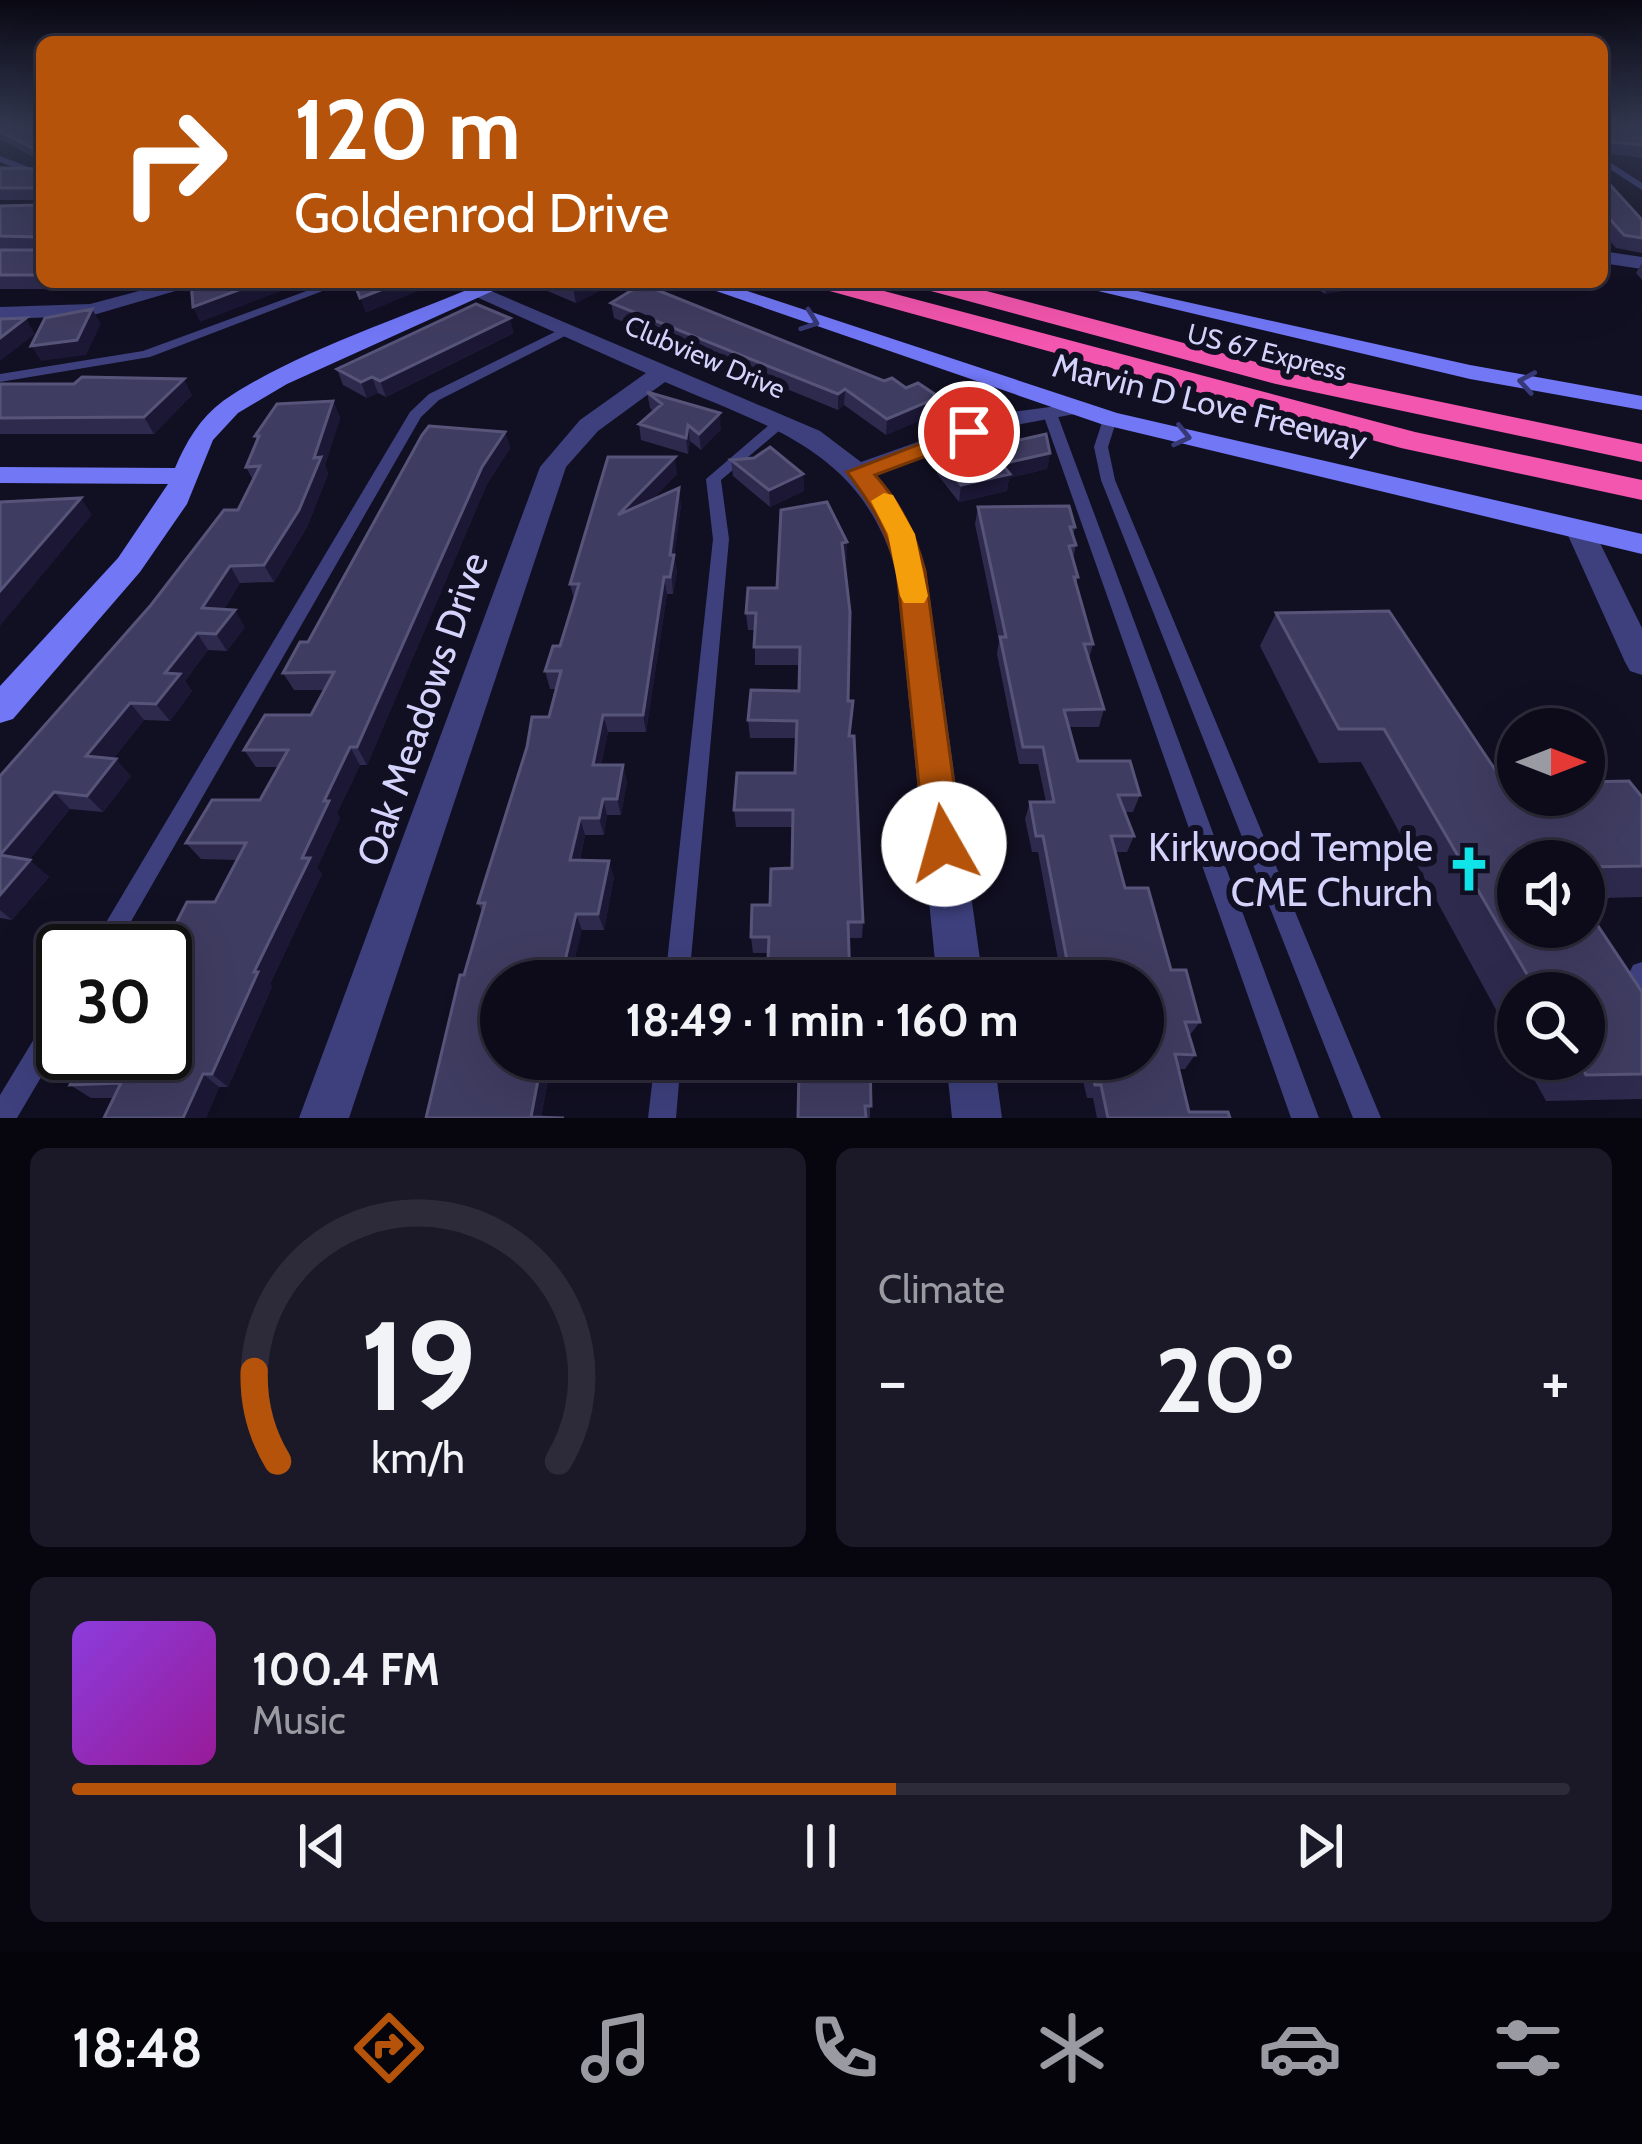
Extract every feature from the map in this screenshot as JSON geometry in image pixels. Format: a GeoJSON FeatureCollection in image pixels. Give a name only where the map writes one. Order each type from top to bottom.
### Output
{"type":"FeatureCollection","features":[{"type":"Feature","properties":{"kind":"highway","name":"Marvin D Love Freeway"},"geometry":{"type":"LineString","coordinates":[[846,288],[1412,441],[1642,490]]}},
{"type":"Feature","properties":{"kind":"highway","name":"US 67 Express"},"geometry":{"type":"LineString","coordinates":[[901,288],[1305,397],[1642,469]]}},
{"type":"Feature","properties":{"kind":"highway","name":"Marvin D Love Freeway"},"geometry":{"type":"LineString","coordinates":[[947,288],[1178,352],[1642,453]]}},
{"type":"Feature","properties":{"kind":"highway"},"geometry":{"type":"LineString","coordinates":[[1384,400],[1642,443]]}},
{"type":"Feature","properties":{"kind":"highway"},"geometry":{"type":"LineString","coordinates":[[1412,441],[1642,512]]}},
{"type":"Feature","properties":{"kind":"main road"},"geometry":{"type":"LineString","coordinates":[[0,709],[129,565],[173,504],[201,438],[244,396],[489,288]]}},
{"type":"Feature","properties":{"kind":"main road","name":"Marvin D Love Freeway"},"geometry":{"type":"LineString","coordinates":[[717,288],[1060,409],[1642,544]]}},
{"type":"Feature","properties":{"kind":"main road"},"geometry":{"type":"LineString","coordinates":[[1097,288],[1470,372],[1642,403]]}},
{"type":"Feature","properties":{"kind":"main road"},"geometry":{"type":"LineString","coordinates":[[0,475],[186,476]]}},
{"type":"Feature","properties":{"kind":"street"},"geometry":{"type":"LineString","coordinates":[[1608,258],[1642,263]]}},
{"type":"Feature","properties":{"kind":"street"},"geometry":{"type":"LineString","coordinates":[[0,313],[90,310],[173,288]]}},
{"type":"Feature","properties":{"kind":"street","name":"Clubview Drive"},"geometry":{"type":"LineString","coordinates":[[467,288],[811,436],[860,472],[885,501],[902,534],[911,571],[957,960]]}},
{"type":"Feature","properties":{"kind":"street","name":"Oak Meadows Drive"},"geometry":{"type":"LineString","coordinates":[[324,1118],[553,467],[572,439],[607,408],[663,373]]}},
{"type":"Feature","properties":{"kind":"street"},"geometry":{"type":"LineString","coordinates":[[860,472],[1006,419],[1060,409]]}},
{"type":"Feature","properties":{"kind":"street"},"geometry":{"type":"LineString","coordinates":[[1580,531],[1642,662]]}},
{"type":"Feature","properties":{"kind":"street"},"geometry":{"type":"LineString","coordinates":[[972,1080],[977,1118]]}},
{"type":"Feature","properties":{"kind":"lane"},"geometry":{"type":"LineString","coordinates":[[0,378],[146,354],[325,288]]}},
{"type":"Feature","properties":{"kind":"lane"},"geometry":{"type":"LineString","coordinates":[[116,924],[415,416],[434,397],[565,331]]}},
{"type":"Feature","properties":{"kind":"lane"},"geometry":{"type":"LineString","coordinates":[[1060,409],[1305,1118]]}},
{"type":"Feature","properties":{"kind":"lane"},"geometry":{"type":"LineString","coordinates":[[1110,419],[1101,447],[1108,480],[1367,1118]]}},
{"type":"Feature","properties":{"kind":"lane"},"geometry":{"type":"LineString","coordinates":[[679,960],[721,539],[713,479],[781,422]]}},
{"type":"Feature","properties":{"kind":"lane"},"geometry":{"type":"LineString","coordinates":[[1642,974],[1638,980],[1642,987]]}},
{"type":"Feature","properties":{"kind":"lane"},"geometry":{"type":"LineString","coordinates":[[2,1118],[36,1061]]}},
{"type":"Feature","properties":{"kind":"lane"},"geometry":{"type":"LineString","coordinates":[[662,1118],[666,1080]]}},
{"type":"Feature","properties":{"kind":"building"},"geometry":{"type":"Polygon","coordinates":[[[0,177],[36,177],[36,189],[0,188],[0,177]]]}},
{"type":"Feature","properties":{"kind":"building"},"geometry":{"type":"Polygon","coordinates":[[[1608,183],[1642,220],[1642,238],[1624,235],[1608,217],[1608,183]]]}},
{"type":"Feature","properties":{"kind":"building"},"geometry":{"type":"Polygon","coordinates":[[[36,205],[36,237],[0,236],[0,206],[36,205]]]}},
{"type":"Feature","properties":{"kind":"building"},"geometry":{"type":"Polygon","coordinates":[[[36,241],[36,275],[0,275],[0,250],[34,250],[36,241]]]}},
{"type":"Feature","properties":{"kind":"building"},"geometry":{"type":"Polygon","coordinates":[[[191,288],[244,288],[193,307],[191,288]]]}},
{"type":"Feature","properties":{"kind":"building"},"geometry":{"type":"Polygon","coordinates":[[[356,288],[386,288],[360,298],[356,288]]]}},
{"type":"Feature","properties":{"kind":"building"},"geometry":{"type":"Polygon","coordinates":[[[635,288],[652,288],[884,381],[892,378],[906,388],[918,383],[939,397],[887,419],[845,389],[838,394],[611,303],[635,288]]]}},
{"type":"Feature","properties":{"kind":"building"},"geometry":{"type":"Polygon","coordinates":[[[476,304],[510,318],[380,381],[372,377],[361,382],[337,369],[476,304]]]}},
{"type":"Feature","properties":{"kind":"building"},"geometry":{"type":"Polygon","coordinates":[[[92,309],[77,340],[31,346],[45,318],[92,309]]]}},
{"type":"Feature","properties":{"kind":"building"},"geometry":{"type":"Polygon","coordinates":[[[26,318],[0,338],[0,319],[26,318]]]}},
{"type":"Feature","properties":{"kind":"building"},"geometry":{"type":"Polygon","coordinates":[[[82,377],[184,379],[144,417],[0,418],[0,384],[74,384],[82,377]]]}},
{"type":"Feature","properties":{"kind":"building"},"geometry":{"type":"Polygon","coordinates":[[[647,392],[720,413],[699,434],[688,425],[686,438],[639,424],[662,404],[647,392]]]}},
{"type":"Feature","properties":{"kind":"building"},"geometry":{"type":"Polygon","coordinates":[[[333,401],[314,458],[321,457],[299,510],[264,565],[230,566],[202,608],[235,610],[216,634],[197,633],[165,673],[180,674],[156,704],[130,703],[86,756],[116,759],[87,796],[54,792],[0,855],[0,776],[151,605],[224,510],[238,510],[260,466],[246,467],[259,436],[255,436],[277,404],[333,401]]]}},
{"type":"Feature","properties":{"kind":"building"},"geometry":{"type":"Polygon","coordinates":[[[429,426],[505,432],[482,467],[357,747],[350,747],[324,801],[329,801],[302,858],[310,858],[254,972],[258,972],[212,1074],[203,1074],[183,1118],[104,1118],[121,1083],[70,1085],[73,1080],[192,1080],[192,924],[176,924],[187,902],[215,902],[246,843],[186,843],[212,800],[260,800],[288,750],[244,750],[265,715],[311,715],[334,672],[283,673],[300,642],[308,642],[429,426]]]}},
{"type":"Feature","properties":{"kind":"building"},"geometry":{"type":"Polygon","coordinates":[[[1046,434],[1050,453],[1002,464],[1010,474],[961,485],[939,458],[1046,434]]]}},
{"type":"Feature","properties":{"kind":"building"},"geometry":{"type":"Polygon","coordinates":[[[770,447],[803,474],[769,490],[731,460],[754,458],[770,447]]]}},
{"type":"Feature","properties":{"kind":"building"},"geometry":{"type":"Polygon","coordinates":[[[608,457],[675,457],[618,515],[679,488],[670,555],[674,555],[670,577],[664,577],[643,715],[603,715],[593,765],[623,765],[617,799],[603,799],[599,818],[580,818],[570,860],[609,861],[598,914],[576,914],[565,960],[480,960],[480,1080],[538,1080],[531,1117],[564,1118],[426,1118],[460,975],[464,975],[485,903],[478,903],[532,717],[549,717],[561,671],[545,671],[553,646],[560,646],[579,584],[570,584],[608,457]]]}},
{"type":"Feature","properties":{"kind":"building"},"geometry":{"type":"Polygon","coordinates":[[[81,498],[0,591],[0,502],[81,498]]]}},
{"type":"Feature","properties":{"kind":"building"},"geometry":{"type":"Polygon","coordinates":[[[827,502],[847,542],[842,543],[850,612],[848,701],[853,701],[849,736],[854,736],[863,922],[848,922],[849,960],[768,960],[769,937],[751,937],[752,905],[770,905],[771,869],[792,868],[793,810],[734,810],[737,773],[795,773],[797,721],[748,720],[751,690],[799,691],[800,647],[754,647],[756,613],[746,613],[748,588],[777,588],[781,510],[827,502]]]}},
{"type":"Feature","properties":{"kind":"building"},"geometry":{"type":"Polygon","coordinates":[[[1069,506],[1075,527],[1070,527],[1076,545],[1069,546],[1078,577],[1074,577],[1093,644],[1084,644],[1104,709],[1064,710],[1078,761],[1130,761],[1140,795],[1118,795],[1134,836],[1111,836],[1125,888],[1148,888],[1171,970],[1186,970],[1200,1022],[1185,1022],[1195,1055],[1175,1054],[1189,1112],[1228,1112],[1230,1118],[1108,1118],[1101,1085],[1094,1080],[1164,1080],[1164,960],[1067,960],[1043,836],[1036,836],[1030,802],[1054,802],[1043,747],[1023,747],[978,507],[1069,506]]]}},
{"type":"Feature","properties":{"kind":"building"},"geometry":{"type":"Polygon","coordinates":[[[1389,611],[1497,773],[1497,816],[1605,816],[1605,782],[1629,781],[1642,797],[1642,866],[1605,867],[1605,840],[1497,840],[1497,923],[1384,729],[1339,729],[1276,613],[1389,611]]]}},
{"type":"Feature","properties":{"kind":"building"},"geometry":{"type":"Polygon","coordinates":[[[0,855],[30,860],[0,895],[0,855]]]}},
{"type":"Feature","properties":{"kind":"building"},"geometry":{"type":"Polygon","coordinates":[[[1605,936],[1642,992],[1642,1074],[1605,1075],[1605,972],[1526,972],[1512,948],[1605,948],[1605,936]]]}},
{"type":"Feature","properties":{"kind":"building"},"geometry":{"type":"Polygon","coordinates":[[[799,1080],[870,1080],[866,1118],[798,1118],[799,1080]]]}},
{"type":"Feature","properties":{"kind":"slow traffic"},"geometry":{"type":"LineString","coordinates":[[884,501],[902,534],[914,596]]}},
{"type":"Feature","properties":{"kind":"place","name":"Kirkwood Temple CME Church"},"geometry":{"type":"Point","coordinates":[1469,869]}},
{"type":"Feature","properties":{"kind":"route"},"geometry":{"type":"LineString","coordinates":[[944,844],[911,571],[902,534],[885,501],[860,472],[969,432]]}}]}
